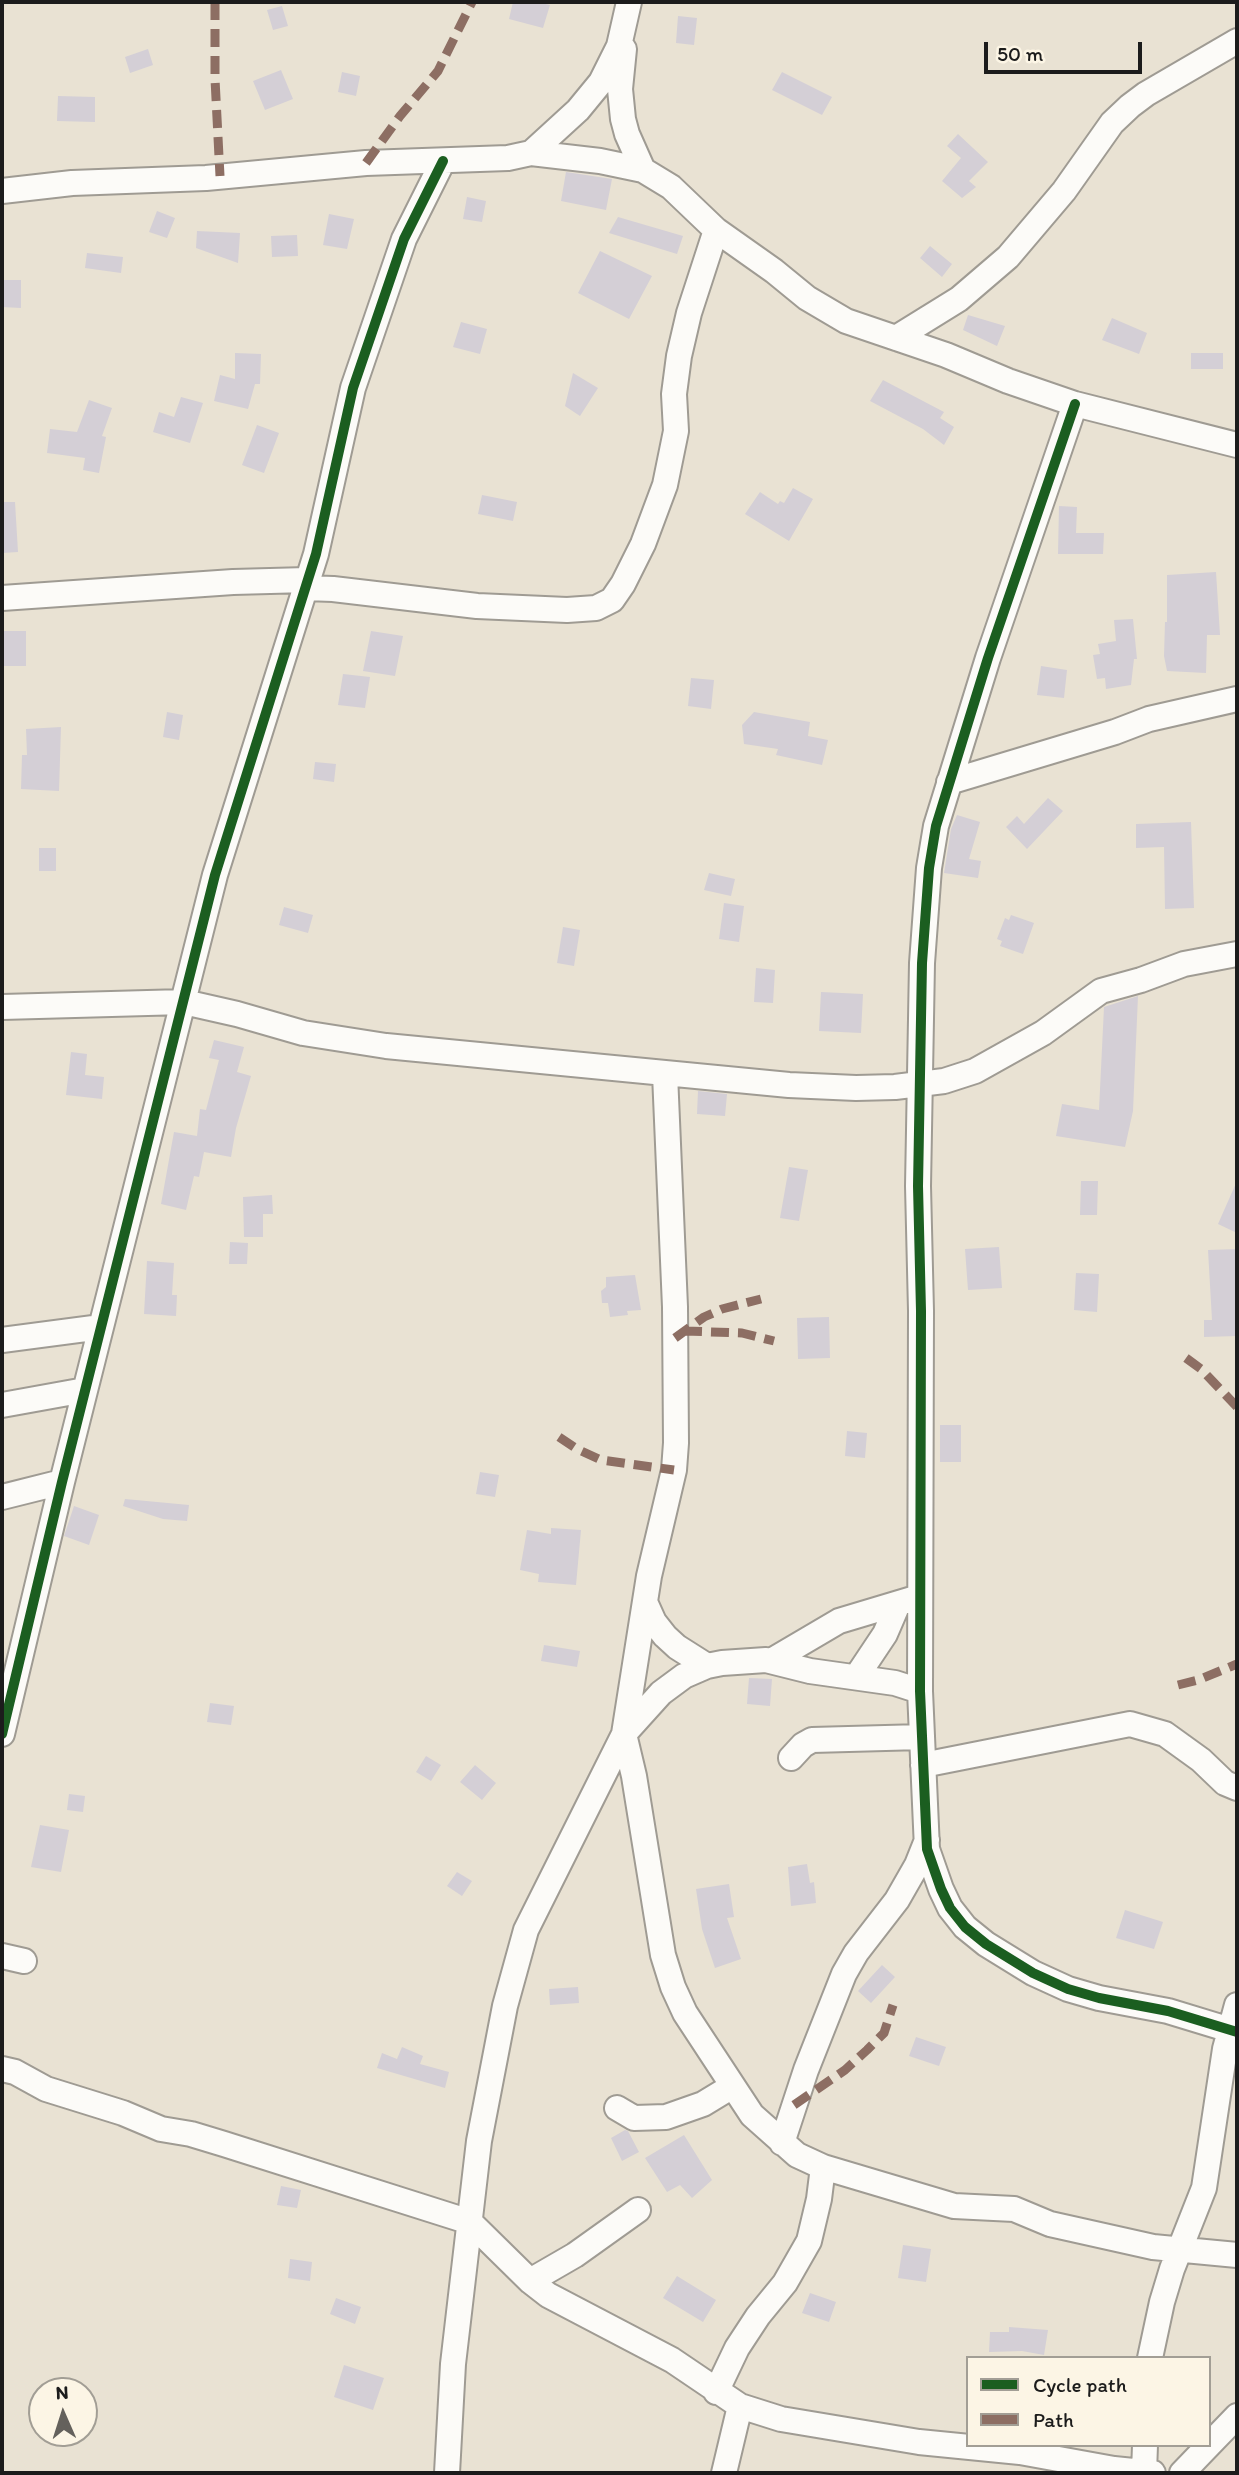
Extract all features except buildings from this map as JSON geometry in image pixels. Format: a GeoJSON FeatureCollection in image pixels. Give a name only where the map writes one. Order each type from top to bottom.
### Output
{"type":"FeatureCollection","features":[{"type":"Feature","properties":{"kind":"street"},"geometry":{"type":"LineString","coordinates":[[531,153],[578,110],[601,82],[613,62],[628,11]]}},
{"type":"Feature","properties":{"kind":"street"},"geometry":{"type":"LineString","coordinates":[[628,11],[620,89],[627,134],[643,170]]}},
{"type":"Feature","properties":{"kind":"street"},"geometry":{"type":"LineString","coordinates":[[896,338],[959,299],[1008,257],[1064,191],[1112,123],[1130,106],[1237,41]]}},
{"type":"Feature","properties":{"kind":"street"},"geometry":{"type":"LineString","coordinates":[[2,191],[72,183],[206,177],[366,163],[509,158],[531,153],[600,161],[643,170],[671,187],[716,230],[831,314],[1075,404],[1237,445]]}},
{"type":"Feature","properties":{"kind":"street"},"geometry":{"type":"LineString","coordinates":[[2,1734],[5,1710],[215,875],[306,584],[331,492],[353,387],[404,239],[443,161]]}},
{"type":"Feature","properties":{"kind":"street"},"geometry":{"type":"LineString","coordinates":[[2,598],[233,582],[306,584],[437,602],[528,609],[596,608],[612,600],[643,544],[665,485],[676,431],[674,394],[680,356],[690,313],[716,230]]}},
{"type":"Feature","properties":{"kind":"street"},"geometry":{"type":"LineString","coordinates":[[1075,404],[991,648],[936,827],[929,868],[922,963],[918,1185],[921,1325],[909,1600],[920,1690],[927,1840],[933,1867],[950,1908],[965,1927],[986,1944],[1033,1973],[1068,1989],[1099,1998],[1168,2011],[1233,2031]]}},
{"type":"Feature","properties":{"kind":"street"},"geometry":{"type":"LineString","coordinates":[[949,782],[1115,732],[1149,719],[1237,699]]}},
{"type":"Feature","properties":{"kind":"street"},"geometry":{"type":"LineString","coordinates":[[2,1007],[184,1002],[303,1033],[386,1046],[664,1074],[856,1088],[920,1086],[975,1072],[1043,1033],[1101,991],[1184,964],[1237,954]]}},
{"type":"Feature","properties":{"kind":"street"},"geometry":{"type":"LineString","coordinates":[[664,1074],[677,1420],[674,1470],[655,1548],[624,1734],[631,1759],[667,1970],[685,2013],[731,2087],[752,2115],[797,2155],[823,2167],[954,2206],[1014,2210],[1050,2224],[1153,2247],[1237,2255]]}},
{"type":"Feature","properties":{"kind":"street"},"geometry":{"type":"LineString","coordinates":[[2,1340],[102,1327]]}},
{"type":"Feature","properties":{"kind":"street"},"geometry":{"type":"LineString","coordinates":[[2,1405],[85,1390]]}},
{"type":"Feature","properties":{"kind":"street"},"geometry":{"type":"LineString","coordinates":[[2,1497],[62,1482]]}},
{"type":"Feature","properties":{"kind":"street"},"geometry":{"type":"LineString","coordinates":[[771,1661],[839,1621],[909,1600]]}},
{"type":"Feature","properties":{"kind":"street"},"geometry":{"type":"LineString","coordinates":[[857,1676],[909,1600]]}},
{"type":"Feature","properties":{"kind":"street"},"geometry":{"type":"LineString","coordinates":[[645,1602],[654,1622],[665,1636],[707,1666]]}},
{"type":"Feature","properties":{"kind":"street"},"geometry":{"type":"LineString","coordinates":[[447,2473],[453,2364],[479,2141],[520,1949],[541,1897],[624,1734],[661,1693],[684,1676],[707,1666],[743,1660],[771,1661],[810,1671],[857,1676],[920,1690]]}},
{"type":"Feature","properties":{"kind":"street"},"geometry":{"type":"LineString","coordinates":[[923,1765],[1130,1724],[1165,1734],[1193,1753],[1225,1783],[1237,1788]]}},
{"type":"Feature","properties":{"kind":"street"},"geometry":{"type":"LineString","coordinates":[[791,1758],[812,1740],[922,1737]]}},
{"type":"Feature","properties":{"kind":"street"},"geometry":{"type":"LineString","coordinates":[[782,2143],[818,2037],[844,1973],[903,1892],[927,1840]]}},
{"type":"Feature","properties":{"kind":"street"},"geometry":{"type":"LineString","coordinates":[[1150,2356],[1162,2302],[1204,2188],[1237,2005]]}},
{"type":"Feature","properties":{"kind":"street"},"geometry":{"type":"LineString","coordinates":[[2,2069],[15,2072],[39,2087],[123,2113],[161,2129],[206,2138],[470,2222],[548,2295],[672,2360],[740,2406],[781,2418],[919,2442],[966,2447]]}},
{"type":"Feature","properties":{"kind":"street"},"geometry":{"type":"LineString","coordinates":[[617,2108],[634,2118],[666,2117],[691,2110],[731,2087]]}},
{"type":"Feature","properties":{"kind":"street"},"geometry":{"type":"LineString","coordinates":[[716,2392],[737,2348],[758,2316],[785,2283],[809,2241],[820,2199],[823,2167]]}},
{"type":"Feature","properties":{"kind":"street"},"geometry":{"type":"LineString","coordinates":[[530,2280],[595,2242],[638,2210]]}},
{"type":"Feature","properties":{"kind":"street"},"geometry":{"type":"LineString","coordinates":[[724,2473],[740,2406]]}},
{"type":"Feature","properties":{"kind":"street"},"geometry":{"type":"LineString","coordinates":[[1211,2443],[1237,2416]]}},
{"type":"Feature","properties":{"kind":"street"},"geometry":{"type":"LineString","coordinates":[[970,2447],[1020,2452],[1153,2473]]}},
{"type":"Feature","properties":{"kind":"street"},"geometry":{"type":"LineString","coordinates":[[1144,2473],[1145,2447]]}},
{"type":"Feature","properties":{"kind":"street"},"geometry":{"type":"LineString","coordinates":[[1182,2473],[1207,2447]]}},
{"type":"Feature","properties":{"kind":"marked path"},"geometry":{"type":"LineString","coordinates":[[215,2],[215,79],[220,176]]}},
{"type":"Feature","properties":{"kind":"marked path"},"geometry":{"type":"LineString","coordinates":[[366,163],[400,116],[438,71],[472,2]]}},
{"type":"Feature","properties":{"kind":"marked path"},"geometry":{"type":"LineString","coordinates":[[675,1338],[704,1317],[722,1309],[761,1299]]}},
{"type":"Feature","properties":{"kind":"marked path"},"geometry":{"type":"LineString","coordinates":[[684,1331],[742,1333],[774,1341]]}},
{"type":"Feature","properties":{"kind":"marked path"},"geometry":{"type":"LineString","coordinates":[[1186,1358],[1201,1369],[1237,1407]]}},
{"type":"Feature","properties":{"kind":"marked path"},"geometry":{"type":"LineString","coordinates":[[559,1437],[601,1460],[674,1470]]}},
{"type":"Feature","properties":{"kind":"marked path"},"geometry":{"type":"LineString","coordinates":[[1178,1685],[1237,1664]]}},
{"type":"Feature","properties":{"kind":"marked path"},"geometry":{"type":"LineString","coordinates":[[794,2105],[845,2070],[884,2033],[893,2005]]}},
{"type":"Feature","properties":{"kind":"cycle path"},"geometry":{"type":"LineString","coordinates":[[2,1734],[62,1482],[215,875],[316,554],[353,388],[404,239],[443,161]]}},
{"type":"Feature","properties":{"kind":"cycle path"},"geometry":{"type":"LineString","coordinates":[[1075,404],[988,658],[936,826],[929,868],[922,963],[918,1186],[921,1311],[920,1691],[927,1849],[950,1908],[965,1927],[986,1944],[1033,1973],[1068,1989],[1099,1998],[1168,2011],[1237,2032]]}}]}
